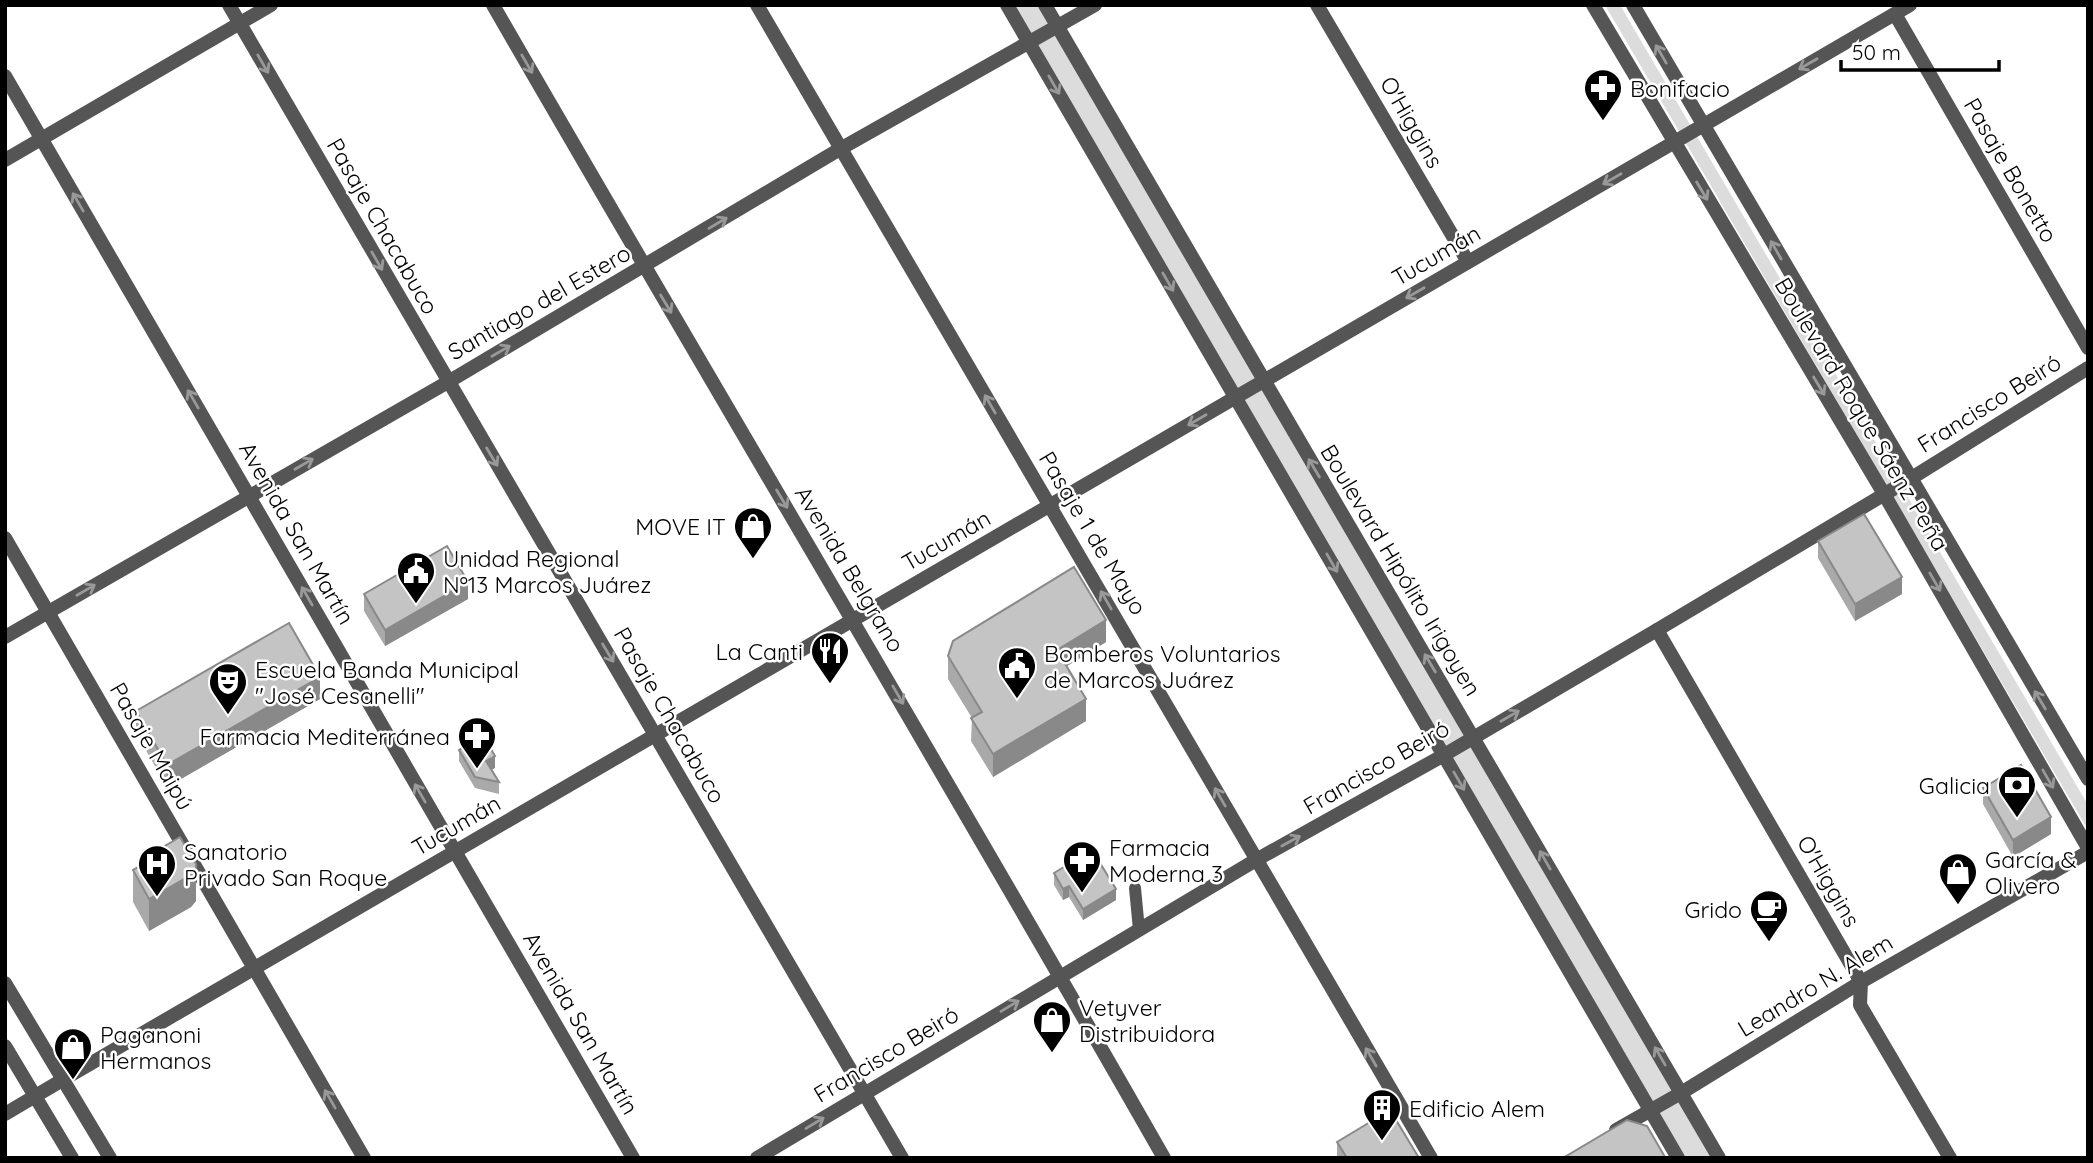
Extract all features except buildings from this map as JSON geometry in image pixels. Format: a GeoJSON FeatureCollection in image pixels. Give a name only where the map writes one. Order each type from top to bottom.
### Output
{"type":"FeatureCollection","features":[{"type":"Feature","properties":{"kind":"street","name":"Pasaje Chacabuco"},"geometry":{"type":"LineString","coordinates":[[229,5],[902,1158]]}},
{"type":"Feature","properties":{"kind":"street"},"geometry":{"type":"LineString","coordinates":[[5,160],[271,5]]}},
{"type":"Feature","properties":{"kind":"street","name":"Avenida Belgrano"},"geometry":{"type":"LineString","coordinates":[[493,5],[644,267],[854,620],[1164,1158]]}},
{"type":"Feature","properties":{"kind":"street","name":"Pasaje 1 de Mayo"},"geometry":{"type":"LineString","coordinates":[[757,5],[1431,1158]]}},
{"type":"Feature","properties":{"kind":"street"},"geometry":{"type":"LineString","coordinates":[[1007,5],[1678,1158]]}},
{"type":"Feature","properties":{"kind":"street","name":"Boulevard Hipólito Irigoyen"},"geometry":{"type":"LineString","coordinates":[[1045,5],[1718,1158]]}},
{"type":"Feature","properties":{"kind":"street","name":"Santiago del Estero"},"geometry":{"type":"LineString","coordinates":[[5,637],[448,382],[840,149],[1095,5]]}},
{"type":"Feature","properties":{"kind":"street","name":"O'Higgins"},"geometry":{"type":"LineString","coordinates":[[1317,5],[1468,262]]}},
{"type":"Feature","properties":{"kind":"street","name":"Boulevard Roque Sáenz Peña"},"geometry":{"type":"LineString","coordinates":[[1593,5],[2084,831],[2088,850]]}},
{"type":"Feature","properties":{"kind":"street","name":"Boulevard Roque Sáenz Peña"},"geometry":{"type":"LineString","coordinates":[[1633,5],[2088,779]]}},
{"type":"Feature","properties":{"kind":"street","name":"Tucumán"},"geometry":{"type":"LineString","coordinates":[[5,1114],[1910,5]]}},
{"type":"Feature","properties":{"kind":"street","name":"Pasaje Bonetto"},"geometry":{"type":"LineString","coordinates":[[1895,14],[2088,348]]}},
{"type":"Feature","properties":{"kind":"street","name":"Avenida San Martín"},"geometry":{"type":"LineString","coordinates":[[5,76],[633,1158]]}},
{"type":"Feature","properties":{"kind":"street","name":"Francisco Beiró"},"geometry":{"type":"LineString","coordinates":[[757,1158],[1256,860],[1444,755],[1910,480],[2088,368]]}},
{"type":"Feature","properties":{"kind":"street","name":"Pasaje Maipú"},"geometry":{"type":"LineString","coordinates":[[5,538],[364,1158]]}},
{"type":"Feature","properties":{"kind":"street","name":"O'Higgins"},"geometry":{"type":"LineString","coordinates":[[1657,630],[1861,982],[1860,1005],[1950,1158]]}},
{"type":"Feature","properties":{"kind":"street","name":"Leandro N. Alem"},"geometry":{"type":"LineString","coordinates":[[1602,1138],[1681,1093],[1861,982],[2088,850]]}},
{"type":"Feature","properties":{"kind":"street"},"geometry":{"type":"LineString","coordinates":[[5,983],[110,1158]]}},
{"type":"Feature","properties":{"kind":"street"},"geometry":{"type":"LineString","coordinates":[[5,1046],[72,1158]]}},
{"type":"Feature","properties":{"kind":"lane"},"geometry":{"type":"LineString","coordinates":[[1135,888],[1139,930]]}},
{"type":"Feature","properties":{"kind":"shaded area"},"geometry":{"type":"Polygon","coordinates":[[[1007,5],[1045,5],[1719,1158],[1678,1158],[1007,5]]]}},
{"type":"Feature","properties":{"kind":"shaded area"},"geometry":{"type":"Polygon","coordinates":[[[1605,5],[1620,5],[2088,805],[2088,830],[1605,5]]]}},
{"type":"Feature","properties":{"kind":"place","name":"Bonifacio"},"geometry":{"type":"Point","coordinates":[1603,122]}},
{"type":"Feature","properties":{"kind":"place","name":"MOVE IT"},"geometry":{"type":"Point","coordinates":[753,560]}},
{"type":"Feature","properties":{"kind":"place","name":"Unidad Regional Nº13 Marcos Juárez"},"geometry":{"type":"Point","coordinates":[416,605]}},
{"type":"Feature","properties":{"kind":"place","name":"La Canti"},"geometry":{"type":"Point","coordinates":[830,685]}},
{"type":"Feature","properties":{"kind":"place","name":"Bomberos Voluntarios de Marcos Juárez"},"geometry":{"type":"Point","coordinates":[1017,700]}},
{"type":"Feature","properties":{"kind":"place","name":"Escuela Banda Municipal \"José Cesanelli\""},"geometry":{"type":"Point","coordinates":[228,716]}},
{"type":"Feature","properties":{"kind":"place","name":"Farmacia Mediterránea"},"geometry":{"type":"Point","coordinates":[477,770]}},
{"type":"Feature","properties":{"kind":"place","name":"Galicia"},"geometry":{"type":"Point","coordinates":[2017,819]}},
{"type":"Feature","properties":{"kind":"place","name":"Farmacia Moderna 3"},"geometry":{"type":"Point","coordinates":[1082,894]}},
{"type":"Feature","properties":{"kind":"place","name":"Sanatorio Privado San Roque"},"geometry":{"type":"Point","coordinates":[157,898]}},
{"type":"Feature","properties":{"kind":"place","name":"García & Olivero"},"geometry":{"type":"Point","coordinates":[1958,906]}},
{"type":"Feature","properties":{"kind":"place","name":"Grido"},"geometry":{"type":"Point","coordinates":[1769,943]}},
{"type":"Feature","properties":{"kind":"place","name":"Vetyver Distribuidora"},"geometry":{"type":"Point","coordinates":[1052,1054]}},
{"type":"Feature","properties":{"kind":"place","name":"Paganoni Hermanos"},"geometry":{"type":"Point","coordinates":[73,1081]}},
{"type":"Feature","properties":{"kind":"place","name":"Edificio Alem"},"geometry":{"type":"Point","coordinates":[1382,1142]}}]}
